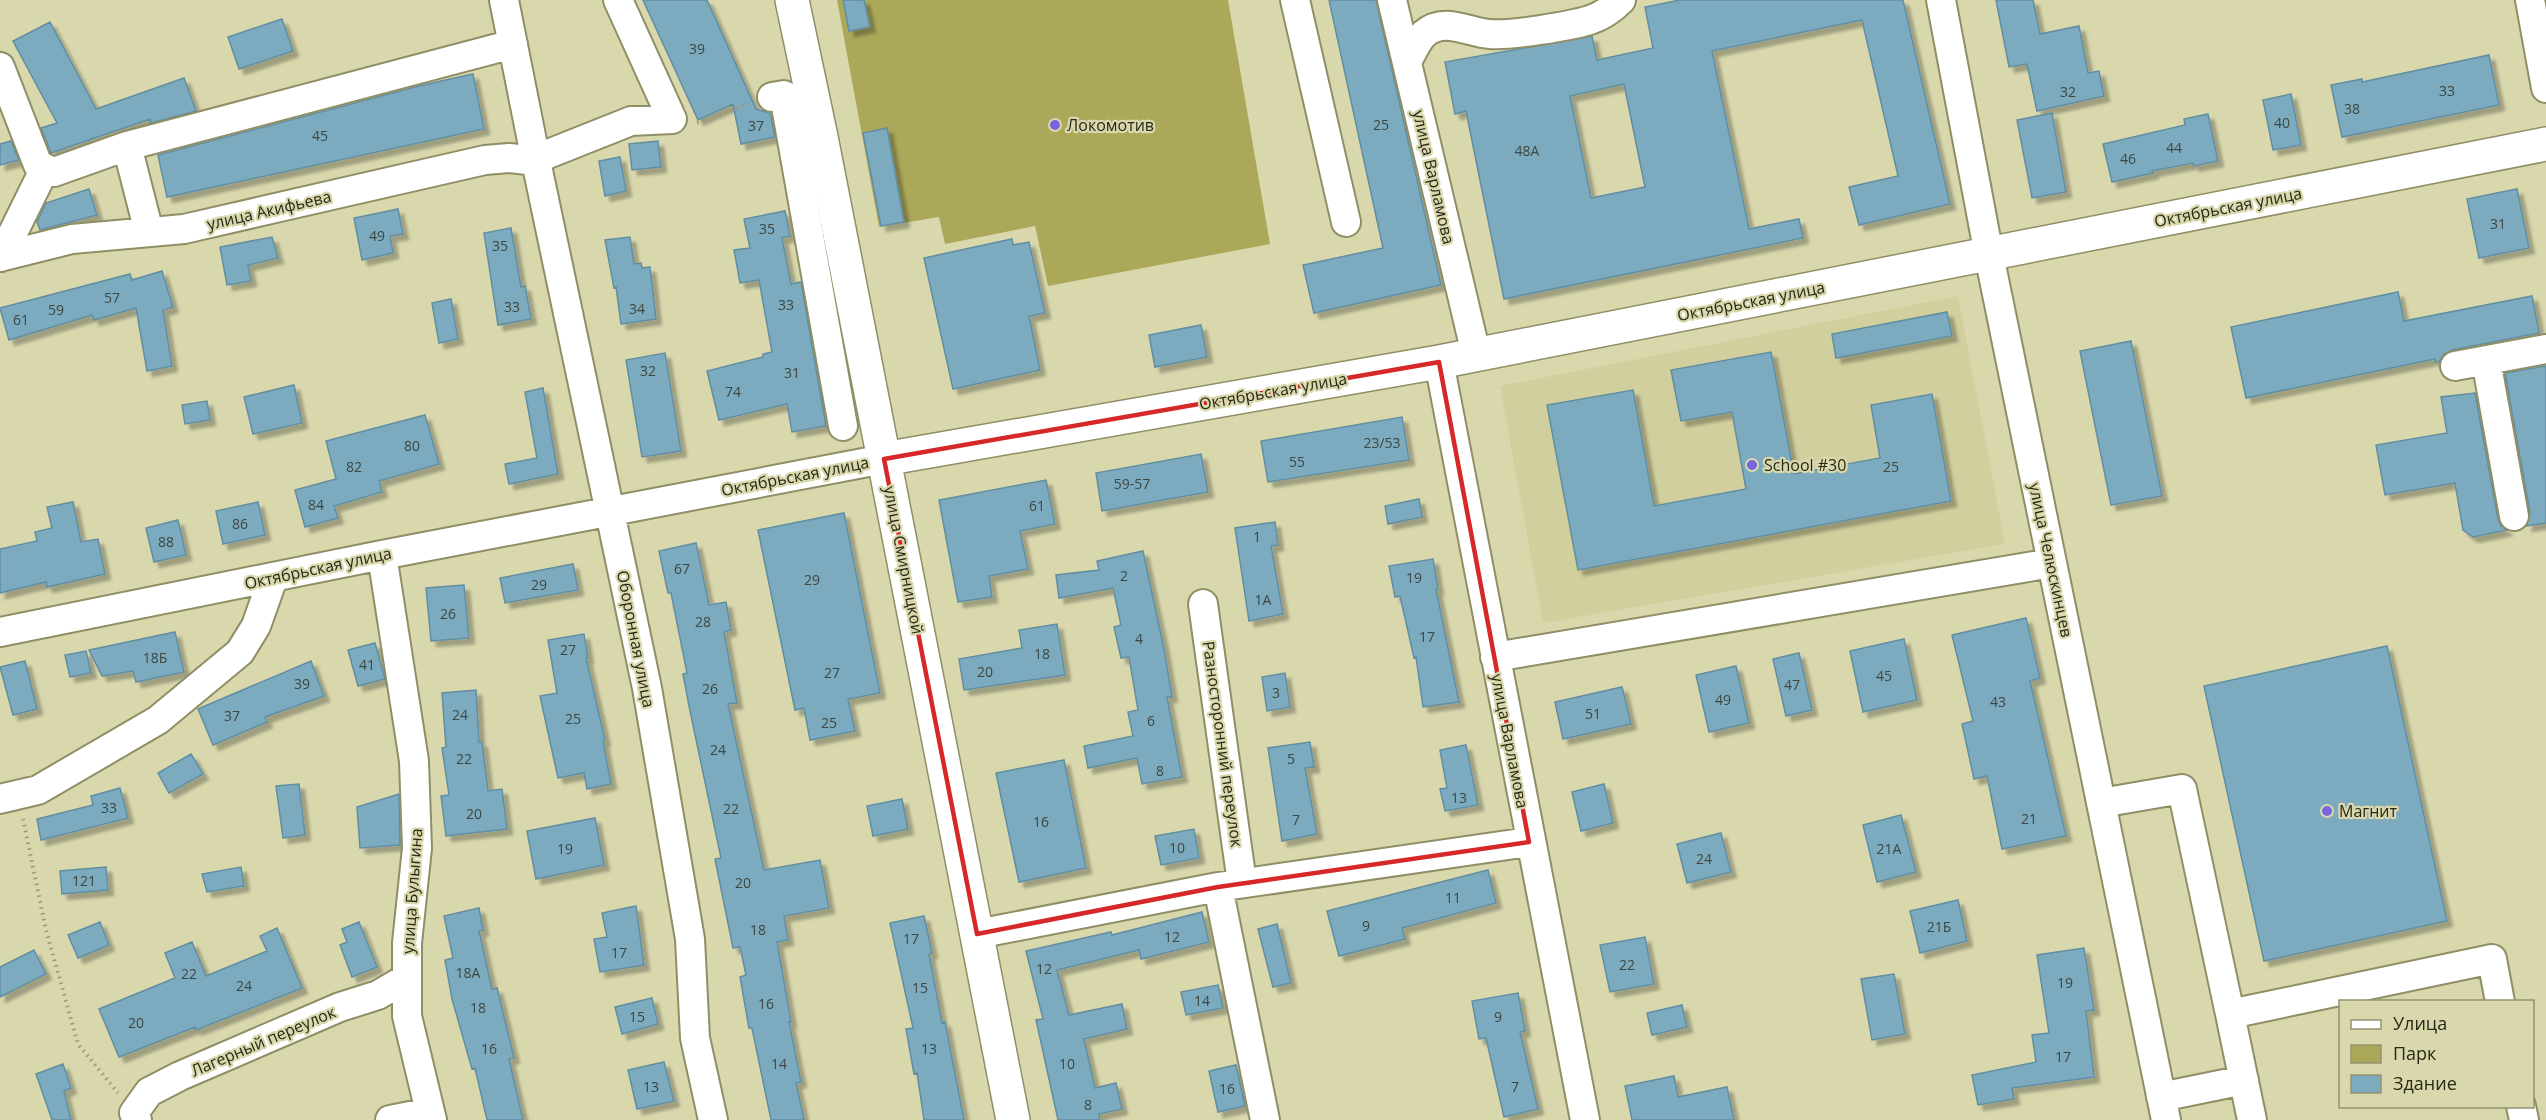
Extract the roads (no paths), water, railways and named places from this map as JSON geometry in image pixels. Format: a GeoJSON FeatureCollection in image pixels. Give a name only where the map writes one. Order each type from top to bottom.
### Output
{"type":"FeatureCollection","features":[{"type":"Feature","properties":{"kind":"main road","name":"улица Смирницкой"},"geometry":{"type":"LineString","coordinates":[[792,0],[1013,1120]]}},
{"type":"Feature","properties":{"kind":"main road","name":"Октябрьская улица"},"geometry":{"type":"LineString","coordinates":[[884,459],[1439,362],[2546,144]]}},
{"type":"Feature","properties":{"kind":"street","name":"Оборонная улица"},"geometry":{"type":"LineString","coordinates":[[504,0],[646,688],[690,939],[695,1038],[712,1120]]}},
{"type":"Feature","properties":{"kind":"street"},"geometry":{"type":"LineString","coordinates":[[536,161],[631,121],[672,119],[618,0]]}},
{"type":"Feature","properties":{"kind":"street"},"geometry":{"type":"LineString","coordinates":[[1295,0],[1346,222]]}},
{"type":"Feature","properties":{"kind":"street","name":"улица Варламова"},"geometry":{"type":"LineString","coordinates":[[1392,0],[1476,354]]}},
{"type":"Feature","properties":{"kind":"street"},"geometry":{"type":"LineString","coordinates":[[1407,61],[1424,34],[1445,26],[1470,28],[1489,34],[1510,33],[1590,20],[1611,10],[1621,0]]}},
{"type":"Feature","properties":{"kind":"street","name":"улица Челюскинцев"},"geometry":{"type":"LineString","coordinates":[[1941,0],[1989,255],[2163,1108]]}},
{"type":"Feature","properties":{"kind":"street"},"geometry":{"type":"LineString","coordinates":[[2530,0],[2546,88]]}},
{"type":"Feature","properties":{"kind":"street"},"geometry":{"type":"LineString","coordinates":[[2,78],[38,165],[54,172],[127,146],[513,44]]}},
{"type":"Feature","properties":{"kind":"street"},"geometry":{"type":"LineString","coordinates":[[772,97],[784,95],[843,426]]}},
{"type":"Feature","properties":{"kind":"street"},"geometry":{"type":"LineString","coordinates":[[127,146],[149,232]]}},
{"type":"Feature","properties":{"kind":"street","name":"улица Акифьева"},"geometry":{"type":"LineString","coordinates":[[0,257],[72,239],[184,229],[485,160],[509,158],[536,161]]}},
{"type":"Feature","properties":{"kind":"street"},"geometry":{"type":"LineString","coordinates":[[0,257],[45,168]]}},
{"type":"Feature","properties":{"kind":"street"},"geometry":{"type":"LineString","coordinates":[[2455,366],[2546,349]]}},
{"type":"Feature","properties":{"kind":"street"},"geometry":{"type":"LineString","coordinates":[[2486,360],[2514,516]]}},
{"type":"Feature","properties":{"kind":"street","name":"улица Варламова"},"geometry":{"type":"LineString","coordinates":[[1439,362],[1585,1120]]}},
{"type":"Feature","properties":{"kind":"street","name":"Октябрьская улица"},"geometry":{"type":"LineString","coordinates":[[0,632],[610,510],[884,459]]}},
{"type":"Feature","properties":{"kind":"street","name":"улица Булыгина"},"geometry":{"type":"LineString","coordinates":[[382,555],[414,761],[417,848],[407,943],[407,1016],[431,1116]]}},
{"type":"Feature","properties":{"kind":"street"},"geometry":{"type":"LineString","coordinates":[[1495,657],[2052,563]]}},
{"type":"Feature","properties":{"kind":"street"},"geometry":{"type":"LineString","coordinates":[[9,796],[38,790],[158,720],[240,652],[256,626],[273,578]]}},
{"type":"Feature","properties":{"kind":"street","name":"Разносторонний переулок"},"geometry":{"type":"LineString","coordinates":[[1203,604],[1230,885],[1265,1120]]}},
{"type":"Feature","properties":{"kind":"street"},"geometry":{"type":"LineString","coordinates":[[2101,803],[2182,789],[2252,1120]]}},
{"type":"Feature","properties":{"kind":"street"},"geometry":{"type":"LineString","coordinates":[[976,934],[1230,885],[1530,842]]}},
{"type":"Feature","properties":{"kind":"street"},"geometry":{"type":"LineString","coordinates":[[2230,1014],[2492,959],[2500,1000]]}},
{"type":"Feature","properties":{"kind":"street","name":"Лагерный переулок"},"geometry":{"type":"LineString","coordinates":[[136,1117],[149,1092],[340,1007],[378,995],[407,978]]}},
{"type":"Feature","properties":{"kind":"street"},"geometry":{"type":"LineString","coordinates":[[2163,1108],[2244,1080]]}},
{"type":"Feature","properties":{"kind":"street"},"geometry":{"type":"LineString","coordinates":[[390,1120],[431,1116]]}},
{"type":"Feature","properties":{"kind":"place","name":"Локомотив"},"geometry":{"type":"Point","coordinates":[1055,125]}},
{"type":"Feature","properties":{"kind":"place","name":"School #30"},"geometry":{"type":"Point","coordinates":[1752,465]}},
{"type":"Feature","properties":{"kind":"place","name":"Магнит"},"geometry":{"type":"Point","coordinates":[2327,811]}}]}
